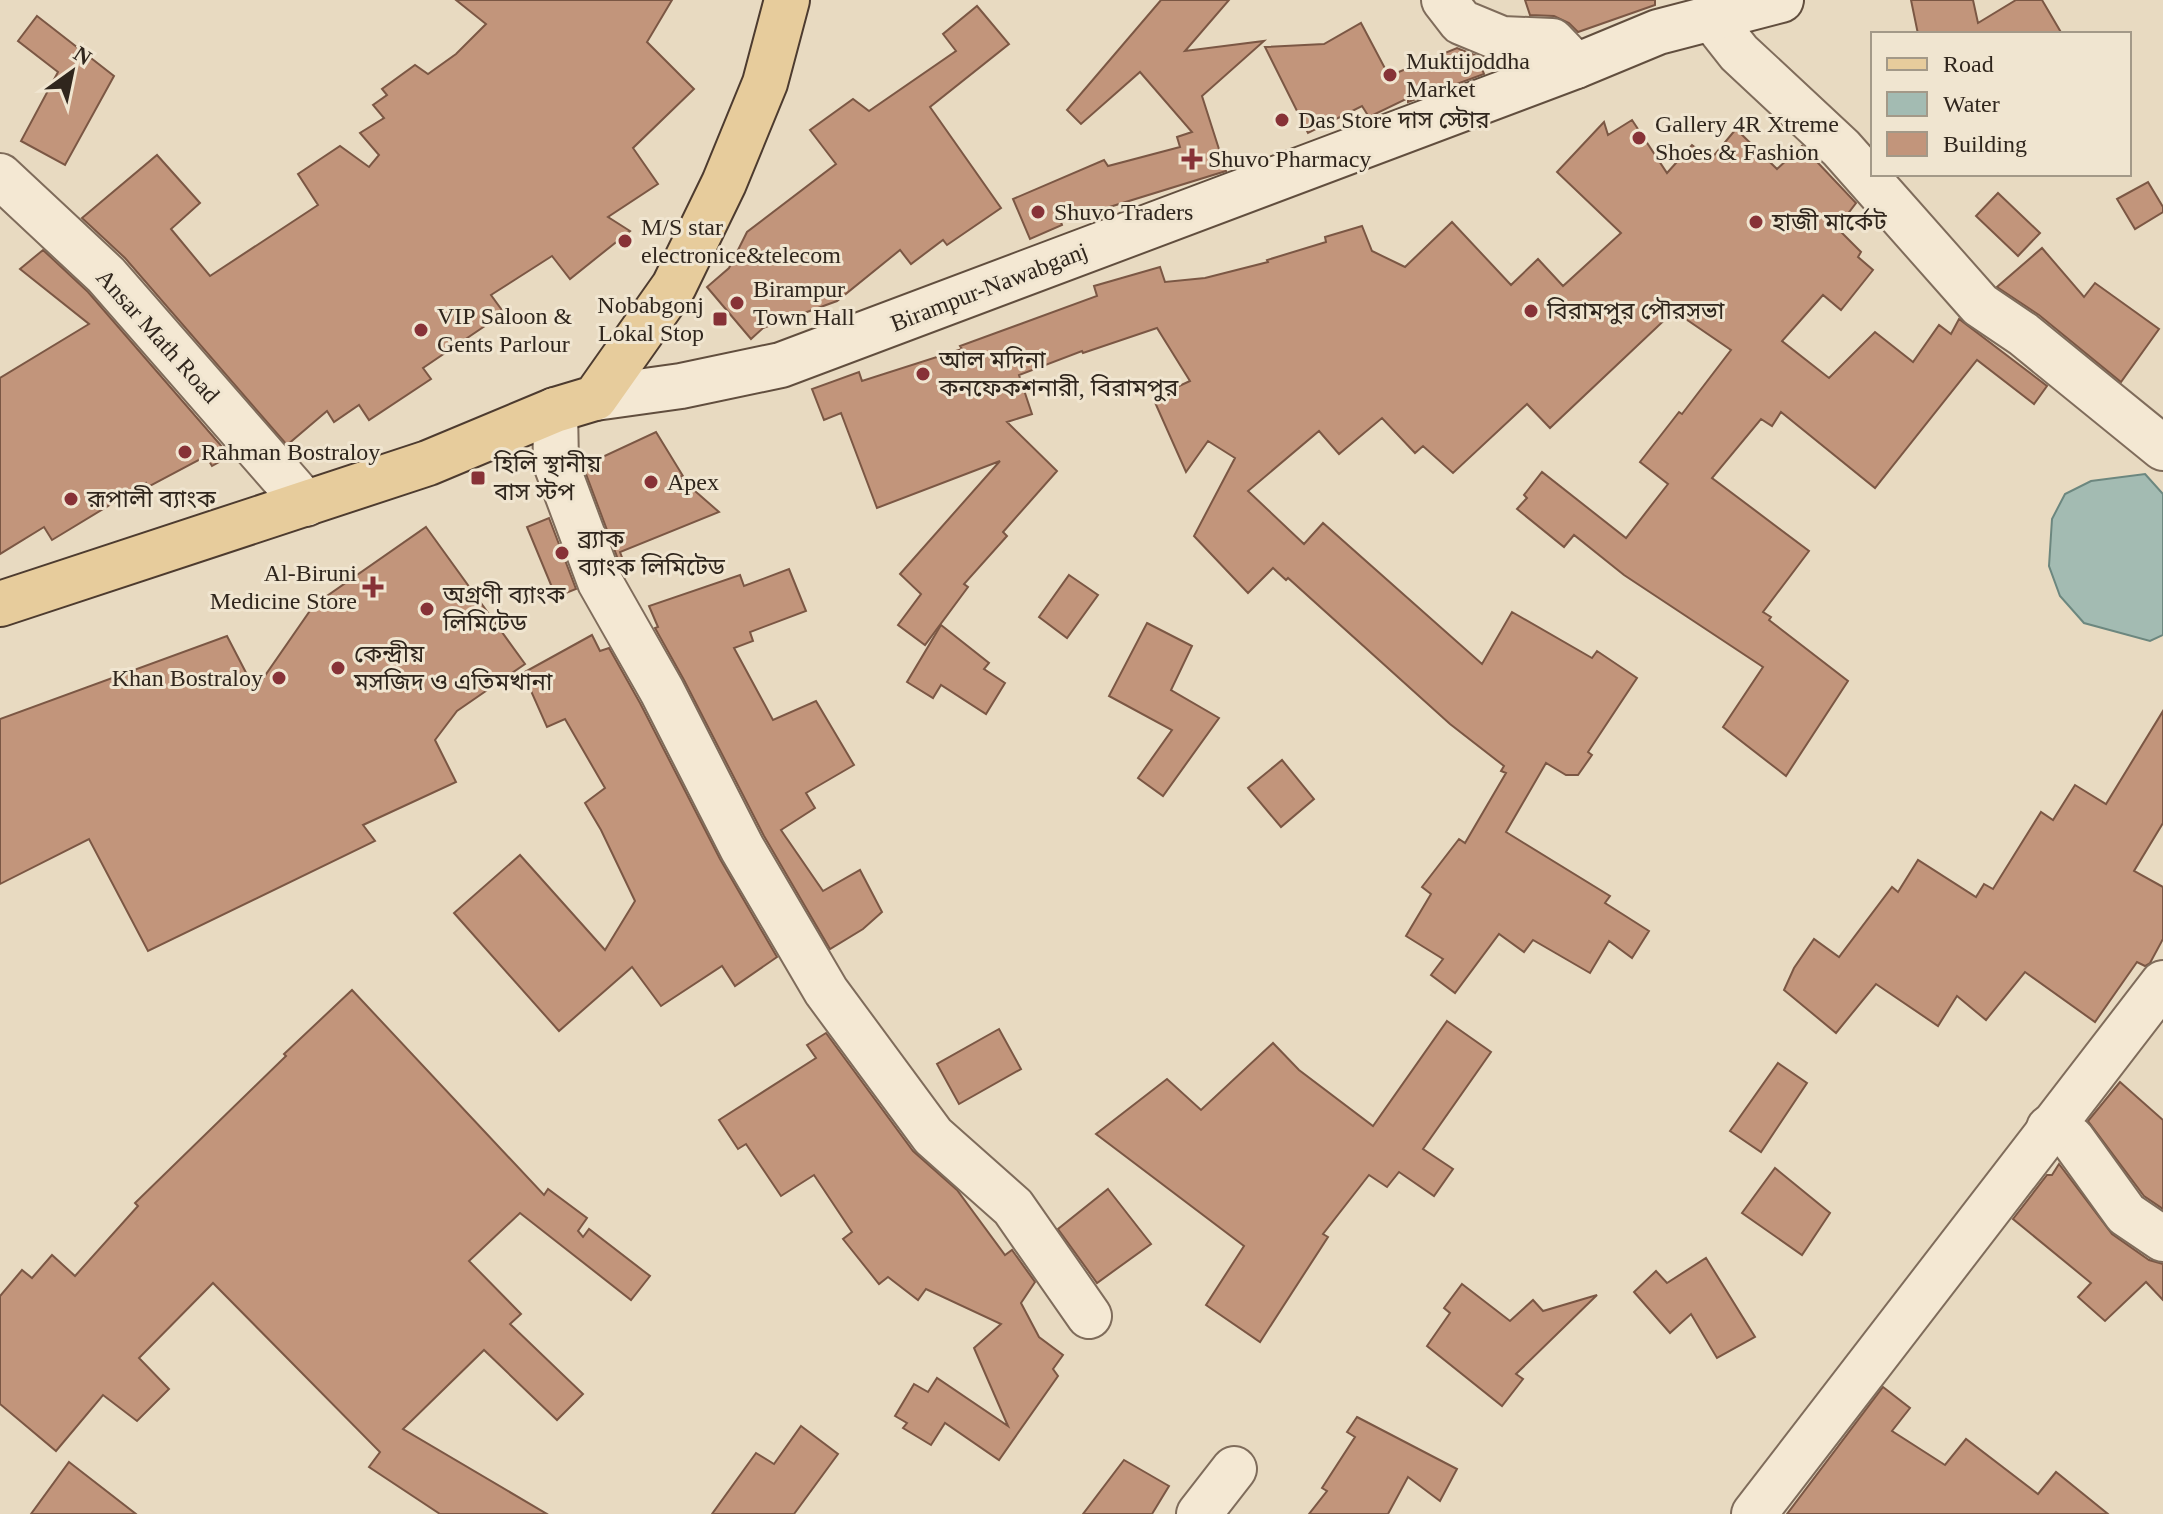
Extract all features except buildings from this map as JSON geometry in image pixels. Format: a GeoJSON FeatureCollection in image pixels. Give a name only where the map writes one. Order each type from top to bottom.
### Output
{"type":"FeatureCollection","features":[{"type":"Feature","properties":{"kind":"main road"},"geometry":{"type":"LineString","coordinates":[[0,604],[428,463],[575,404],[674,286],[724,183],[765,83],[787,0]]}},
{"type":"Feature","properties":{"kind":"street"},"geometry":{"type":"LineString","coordinates":[[1444,0],[1461,22],[1502,39],[1552,41],[1576,66]]}},
{"type":"Feature","properties":{"kind":"street","name":"Birampur-Nawabganj"},"geometry":{"type":"LineString","coordinates":[[575,404],[781,365],[1576,66],[1658,32],[1781,0]]}},
{"type":"Feature","properties":{"kind":"street"},"geometry":{"type":"LineString","coordinates":[[1713,20],[1739,53],[1841,148],[1980,305],[2023,334],[2163,448]]}},
{"type":"Feature","properties":{"kind":"street","name":"Ansar Math Road"},"geometry":{"type":"LineString","coordinates":[[0,176],[106,275],[306,504]]}},
{"type":"Feature","properties":{"kind":"street"},"geometry":{"type":"LineString","coordinates":[[575,404],[556,464],[600,582],[662,691],[742,848],[826,991],[933,1136],[1013,1207],[1089,1316]]}},
{"type":"Feature","properties":{"kind":"street"},"geometry":{"type":"LineString","coordinates":[[1754,1514],[2163,983]]}},
{"type":"Feature","properties":{"kind":"street"},"geometry":{"type":"LineString","coordinates":[[2049,1128],[2072,1139],[2126,1214],[2163,1239]]}},
{"type":"Feature","properties":{"kind":"street"},"geometry":{"type":"LineString","coordinates":[[1199,1514],[1234,1469]]}},
{"type":"Feature","properties":{"kind":"water"},"geometry":{"type":"Polygon","coordinates":[[[2145,474],[2163,494],[2163,635],[2150,641],[2084,623],[2060,596],[2049,566],[2052,519],[2065,494],[2091,481],[2145,474]]]}},
{"type":"Feature","properties":{"kind":"place","name":"Muktijoddha Market"},"geometry":{"type":"Point","coordinates":[1390,75]}},
{"type":"Feature","properties":{"kind":"place","name":"Das Store দাস স্টোর"},"geometry":{"type":"Point","coordinates":[1282,120]}},
{"type":"Feature","properties":{"kind":"place","name":"Gallery 4R Xtreme Shoes & Fashion"},"geometry":{"type":"Point","coordinates":[1639,138]}},
{"type":"Feature","properties":{"kind":"place","name":"Shuvo Pharmacy"},"geometry":{"type":"Point","coordinates":[1192,159]}},
{"type":"Feature","properties":{"kind":"place","name":"Shuvo Traders"},"geometry":{"type":"Point","coordinates":[1038,212]}},
{"type":"Feature","properties":{"kind":"place","name":"হাজী মার্কেট"},"geometry":{"type":"Point","coordinates":[1756,222]}},
{"type":"Feature","properties":{"kind":"place","name":"M/S star electronice&telecom"},"geometry":{"type":"Point","coordinates":[625,241]}},
{"type":"Feature","properties":{"kind":"place","name":"Birampur Town Hall"},"geometry":{"type":"Point","coordinates":[737,303]}},
{"type":"Feature","properties":{"kind":"place","name":"বিরামপুর পৌরসভা"},"geometry":{"type":"Point","coordinates":[1531,311]}},
{"type":"Feature","properties":{"kind":"place","name":"Nobabgonj Lokal Stop"},"geometry":{"type":"Point","coordinates":[720,319]}},
{"type":"Feature","properties":{"kind":"place","name":"VIP Saloon & Gents Parlour"},"geometry":{"type":"Point","coordinates":[421,330]}},
{"type":"Feature","properties":{"kind":"place","name":"আল মদিনা কনফেকশনারী, বিরামপুর"},"geometry":{"type":"Point","coordinates":[923,374]}},
{"type":"Feature","properties":{"kind":"place","name":"Rahman Bostraloy"},"geometry":{"type":"Point","coordinates":[185,452]}},
{"type":"Feature","properties":{"kind":"place","name":"হিলি স্থানীয় বাস স্টপ"},"geometry":{"type":"Point","coordinates":[478,478]}},
{"type":"Feature","properties":{"kind":"place","name":"Apex"},"geometry":{"type":"Point","coordinates":[651,482]}},
{"type":"Feature","properties":{"kind":"place","name":"রূপালী ব্যাংক"},"geometry":{"type":"Point","coordinates":[71,499]}},
{"type":"Feature","properties":{"kind":"place","name":"ব্র্যাক ব্যাংক লিমিটেড"},"geometry":{"type":"Point","coordinates":[562,553]}},
{"type":"Feature","properties":{"kind":"place","name":"Al-Biruni Medicine Store"},"geometry":{"type":"Point","coordinates":[373,587]}},
{"type":"Feature","properties":{"kind":"place","name":"অগ্রণী ব্যাংক লিমিটেড"},"geometry":{"type":"Point","coordinates":[427,609]}},
{"type":"Feature","properties":{"kind":"place","name":"কেন্দ্রীয় মসজিদ ও এতিমখানা"},"geometry":{"type":"Point","coordinates":[338,668]}},
{"type":"Feature","properties":{"kind":"place","name":"Khan Bostraloy"},"geometry":{"type":"Point","coordinates":[279,678]}}]}
